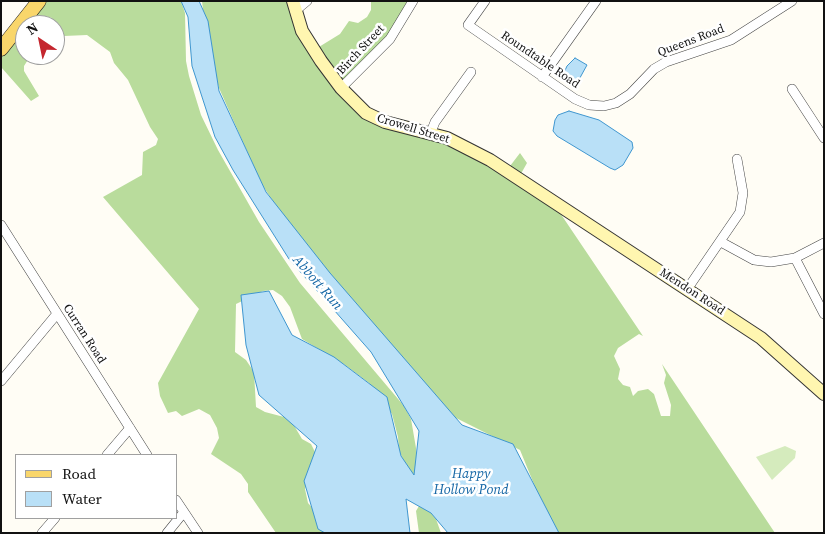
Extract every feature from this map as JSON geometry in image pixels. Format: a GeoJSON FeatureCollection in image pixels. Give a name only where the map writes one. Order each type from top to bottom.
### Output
{"type":"FeatureCollection","features":[{"type":"Feature","properties":{"kind":"main road"},"geometry":{"type":"LineString","coordinates":[[1,49],[39,1]]}},
{"type":"Feature","properties":{"kind":"street"},"geometry":{"type":"LineString","coordinates":[[294,6],[307,1]]}},
{"type":"Feature","properties":{"kind":"street","name":"Birch Street"},"geometry":{"type":"LineString","coordinates":[[341,88],[390,39],[413,1]]}},
{"type":"Feature","properties":{"kind":"street","name":"Roundtable Road"},"geometry":{"type":"LineString","coordinates":[[485,1],[468,25],[542,78],[575,99],[589,105],[610,105],[630,94]]}},
{"type":"Feature","properties":{"kind":"street"},"geometry":{"type":"LineString","coordinates":[[542,78],[596,1]]}},
{"type":"Feature","properties":{"kind":"street","name":"Queens Road"},"geometry":{"type":"LineString","coordinates":[[630,94],[654,70],[666,62],[731,40],[792,1]]}},
{"type":"Feature","properties":{"kind":"street","name":"Crowell Street"},"geometry":{"type":"LineString","coordinates":[[294,6],[307,39],[341,88],[359,107],[375,118],[431,132],[480,153],[550,201]]}},
{"type":"Feature","properties":{"kind":"street"},"geometry":{"type":"LineString","coordinates":[[431,132],[435,122],[471,72]]}},
{"type":"Feature","properties":{"kind":"street"},"geometry":{"type":"LineString","coordinates":[[792,89],[824,138]]}},
{"type":"Feature","properties":{"kind":"street"},"geometry":{"type":"LineString","coordinates":[[688,288],[742,206],[742,178],[737,159]]}},
{"type":"Feature","properties":{"kind":"street","name":"Mendon Road"},"geometry":{"type":"LineString","coordinates":[[550,201],[688,288],[771,345],[824,394]]}},
{"type":"Feature","properties":{"kind":"street","name":"Curran Road"},"geometry":{"type":"LineString","coordinates":[[1,226],[146,454]]}},
{"type":"Feature","properties":{"kind":"street"},"geometry":{"type":"LineString","coordinates":[[720,242],[754,260],[780,262],[795,258],[824,243]]}},
{"type":"Feature","properties":{"kind":"street"},"geometry":{"type":"LineString","coordinates":[[795,258],[824,314]]}},
{"type":"Feature","properties":{"kind":"street"},"geometry":{"type":"LineString","coordinates":[[1,380],[56,315]]}},
{"type":"Feature","properties":{"kind":"street"},"geometry":{"type":"LineString","coordinates":[[108,454],[130,428]]}},
{"type":"Feature","properties":{"kind":"street"},"geometry":{"type":"LineString","coordinates":[[178,503],[198,533]]}},
{"type":"Feature","properties":{"kind":"street"},"geometry":{"type":"LineString","coordinates":[[167,533],[184,512]]}},
{"type":"Feature","properties":{"kind":"street"},"geometry":{"type":"LineString","coordinates":[[42,533],[54,519]]}},
{"type":"Feature","properties":{"kind":"green space"},"geometry":{"type":"Polygon","coordinates":[[[43,1],[181,1],[185,13],[186,61],[201,115],[218,150],[259,222],[300,283],[404,406],[411,419],[416,448],[417,479],[415,489],[399,450],[392,414],[369,383],[345,365],[302,339],[290,307],[282,296],[273,290],[263,291],[236,304],[235,352],[246,360],[254,372],[256,407],[265,412],[284,417],[292,422],[302,439],[311,444],[315,452],[315,463],[305,489],[308,503],[322,519],[339,533],[276,533],[248,492],[248,484],[241,474],[211,454],[219,438],[217,428],[210,415],[199,409],[182,416],[176,411],[168,413],[160,396],[158,383],[199,309],[103,197],[142,175],[143,152],[156,145],[158,139],[150,127],[128,80],[114,63],[110,52],[87,35],[65,36],[65,15],[34,15],[43,1]]]}},
{"type":"Feature","properties":{"kind":"green space"},"geometry":{"type":"Polygon","coordinates":[[[202,1],[293,1],[314,50],[340,34],[349,21],[358,23],[367,17],[371,10],[371,1],[415,1],[347,90],[360,108],[430,133],[507,170],[520,153],[527,163],[518,179],[554,204],[643,336],[639,334],[618,348],[614,356],[620,369],[618,379],[623,385],[630,387],[633,396],[638,391],[648,389],[654,394],[661,416],[670,416],[671,405],[664,383],[666,375],[662,364],[775,533],[554,533],[520,450],[452,416],[293,232],[261,183],[219,88],[207,46],[202,1]]]}},
{"type":"Feature","properties":{"kind":"green space"},"geometry":{"type":"Polygon","coordinates":[[[15,39],[15,65],[25,65],[24,71],[39,96],[31,101],[1,67],[1,55],[15,39]]]}},
{"type":"Feature","properties":{"kind":"green space"},"geometry":{"type":"Polygon","coordinates":[[[785,446],[796,451],[795,458],[772,480],[756,457],[785,446]]]}},
{"type":"Feature","properties":{"kind":"green space"},"geometry":{"type":"Polygon","coordinates":[[[425,505],[436,519],[441,533],[419,533],[416,511],[419,506],[425,505]]]}},
{"type":"Feature","properties":{"kind":"water","name":"Happy Hollow Pond"},"geometry":{"type":"Polygon","coordinates":[[[181,1],[199,1],[208,21],[219,91],[266,192],[330,273],[462,425],[513,444],[559,533],[448,533],[431,513],[406,499],[410,533],[325,533],[318,529],[304,481],[317,446],[259,395],[246,345],[241,295],[269,291],[292,335],[334,357],[387,397],[401,456],[414,475],[419,431],[371,352],[289,259],[233,170],[215,137],[192,66],[188,17],[181,1]]]}},
{"type":"Feature","properties":{"kind":"water"},"geometry":{"type":"Polygon","coordinates":[[[575,58],[587,65],[576,85],[563,75],[567,66],[575,58]]]}},
{"type":"Feature","properties":{"kind":"water"},"geometry":{"type":"Polygon","coordinates":[[[569,111],[599,120],[632,142],[633,148],[623,165],[615,170],[610,168],[557,136],[553,131],[555,120],[558,115],[569,111]]]}},
{"type":"Feature","properties":{"kind":"water label","name":"Abbott Run"},"geometry":{"type":"Point","coordinates":[317,283]}}]}
